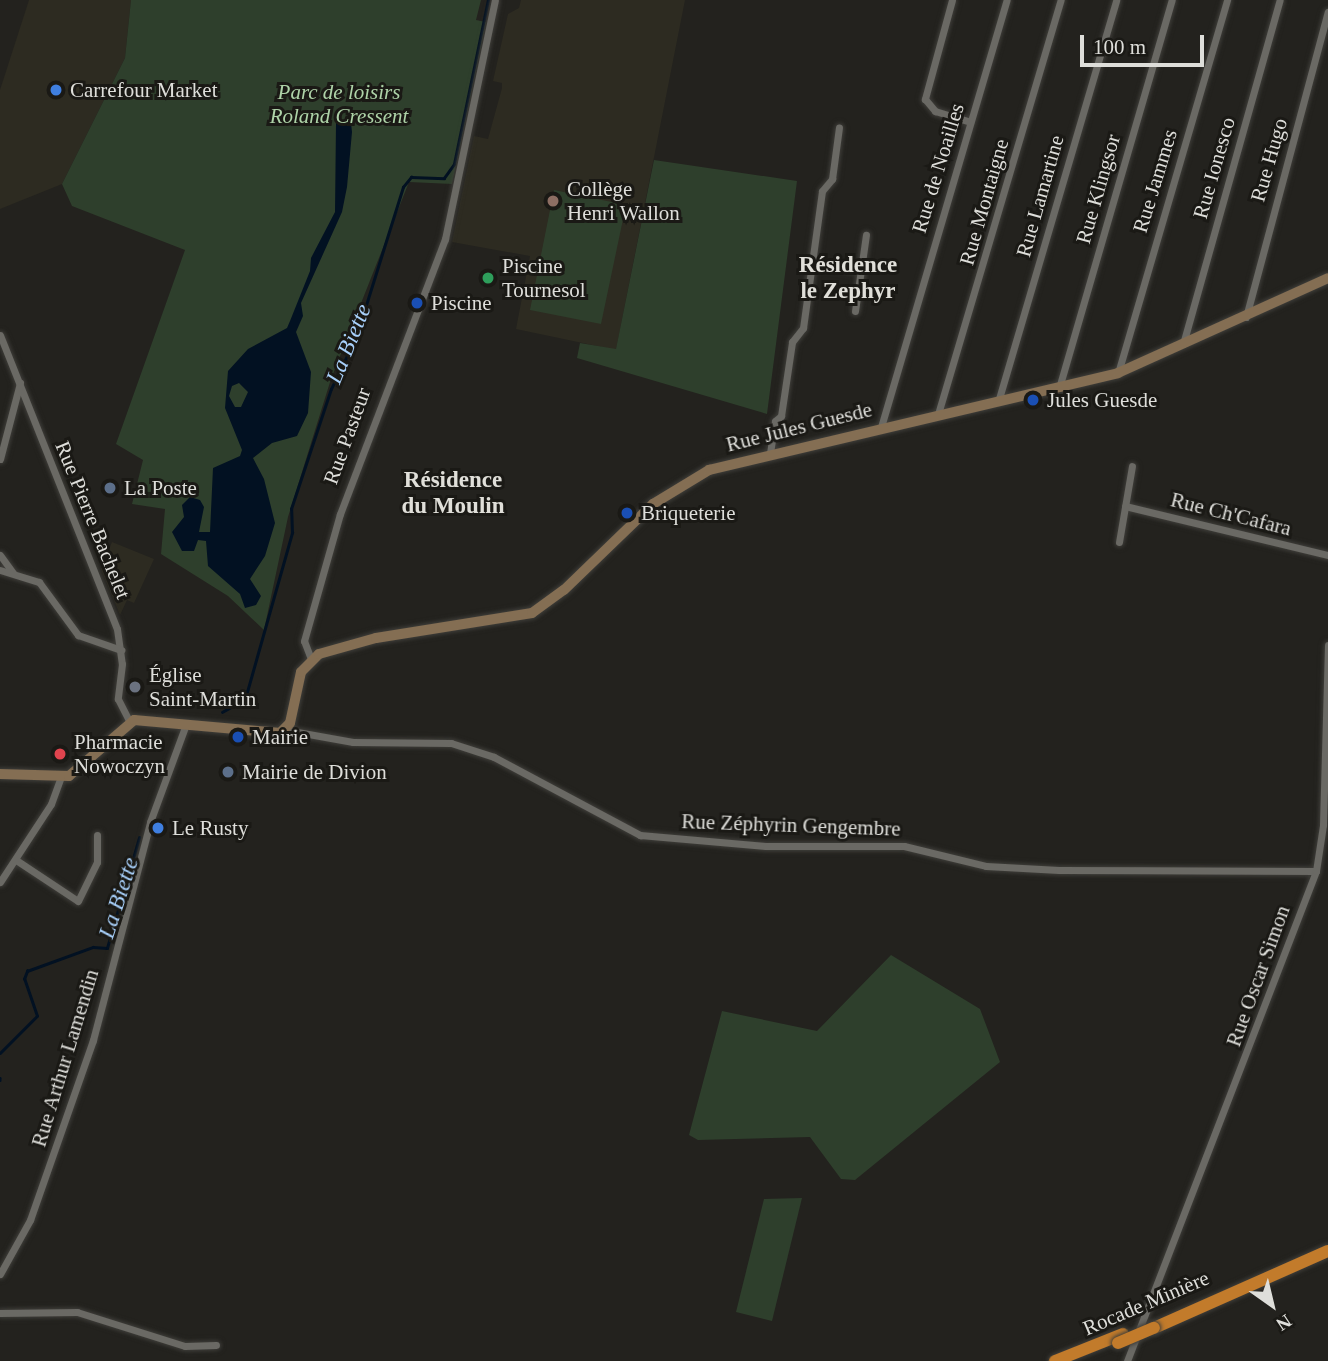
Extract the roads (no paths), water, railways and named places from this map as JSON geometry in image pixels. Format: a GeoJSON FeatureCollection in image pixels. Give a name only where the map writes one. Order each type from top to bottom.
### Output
{"type":"FeatureCollection","features":[{"type":"Feature","properties":{"kind":"highway","name":"Rocade Minière"},"geometry":{"type":"LineString","coordinates":[[1155,1325],[1328,1244]]}},
{"type":"Feature","properties":{"kind":"highway","name":"Rocade Minière"},"geometry":{"type":"LineString","coordinates":[[1055,1361],[1155,1325],[1328,1251]]}},
{"type":"Feature","properties":{"kind":"highway","name":"Rocade Minière"},"geometry":{"type":"LineString","coordinates":[[1073,1361],[1120,1339]]}},
{"type":"Feature","properties":{"kind":"main road","name":"Rue Jules Guesde"},"geometry":{"type":"LineString","coordinates":[[311,659],[335,647],[376,638],[532,613],[564,590],[670,491],[709,470],[770,453],[1118,373],[1246,317],[1328,277]]}},
{"type":"Feature","properties":{"kind":"main road"},"geometry":{"type":"LineString","coordinates":[[0,774],[61,777],[76,773],[129,722],[185,727],[286,730],[301,672],[311,659]]}},
{"type":"Feature","properties":{"kind":"street","name":"Rue Pasteur"},"geometry":{"type":"LineString","coordinates":[[311,659],[304,641],[340,514],[445,239],[495,0]]}},
{"type":"Feature","properties":{"kind":"street"},"geometry":{"type":"LineString","coordinates":[[952,0],[925,99],[935,111],[970,122]]}},
{"type":"Feature","properties":{"kind":"street","name":"Rue de Noailles"},"geometry":{"type":"LineString","coordinates":[[881,427],[1007,0]]}},
{"type":"Feature","properties":{"kind":"street","name":"Rue Montaigne"},"geometry":{"type":"LineString","coordinates":[[938,414],[1061,0]]}},
{"type":"Feature","properties":{"kind":"street","name":"Rue Lamartine"},"geometry":{"type":"LineString","coordinates":[[998,402],[1116,0]]}},
{"type":"Feature","properties":{"kind":"street","name":"Rue Klingsor"},"geometry":{"type":"LineString","coordinates":[[1059,388],[1172,0]]}},
{"type":"Feature","properties":{"kind":"street","name":"Rue Jammes"},"geometry":{"type":"LineString","coordinates":[[1118,373],[1227,0]]}},
{"type":"Feature","properties":{"kind":"street","name":"Rue Ionesco"},"geometry":{"type":"LineString","coordinates":[[1183,345],[1280,0]]}},
{"type":"Feature","properties":{"kind":"street","name":"Rue Hugo"},"geometry":{"type":"LineString","coordinates":[[1246,317],[1328,12]]}},
{"type":"Feature","properties":{"kind":"street"},"geometry":{"type":"LineString","coordinates":[[770,453],[775,421],[782,416],[792,342],[803,328],[822,191],[832,179],[839,127]]}},
{"type":"Feature","properties":{"kind":"street"},"geometry":{"type":"LineString","coordinates":[[855,311],[866,235]]}},
{"type":"Feature","properties":{"kind":"street"},"geometry":{"type":"LineString","coordinates":[[812,263],[860,270]]}},
{"type":"Feature","properties":{"kind":"street","name":"Rue Pierre Bachelet"},"geometry":{"type":"LineString","coordinates":[[0,335],[106,598],[121,650],[118,699],[129,722]]}},
{"type":"Feature","properties":{"kind":"street"},"geometry":{"type":"LineString","coordinates":[[0,459],[20,382]]}},
{"type":"Feature","properties":{"kind":"street"},"geometry":{"type":"LineString","coordinates":[[1119,542],[1132,466]]}},
{"type":"Feature","properties":{"kind":"street","name":"Rue Ch'Cafara"},"geometry":{"type":"LineString","coordinates":[[1125,506],[1328,555]]}},
{"type":"Feature","properties":{"kind":"street"},"geometry":{"type":"LineString","coordinates":[[0,555],[13,573]]}},
{"type":"Feature","properties":{"kind":"street"},"geometry":{"type":"LineString","coordinates":[[0,570],[39,582],[78,635],[121,650]]}},
{"type":"Feature","properties":{"kind":"street","name":"Rue Oscar Simon"},"geometry":{"type":"LineString","coordinates":[[1128,1359],[1317,871],[1323,825],[1328,645]]}},
{"type":"Feature","properties":{"kind":"street","name":"Rue Arthur Lamendin"},"geometry":{"type":"LineString","coordinates":[[0,1273],[30,1220],[93,1040],[146,833],[185,727]]}},
{"type":"Feature","properties":{"kind":"street","name":"Rue Zéphyrin Gengembre"},"geometry":{"type":"LineString","coordinates":[[286,730],[353,742],[450,743],[494,757],[640,835],[766,846],[904,846],[986,866],[1059,870],[1317,871]]}},
{"type":"Feature","properties":{"kind":"street"},"geometry":{"type":"LineString","coordinates":[[0,883],[59,790],[61,777]]}},
{"type":"Feature","properties":{"kind":"street"},"geometry":{"type":"LineString","coordinates":[[16,860],[78,901],[97,862],[97,835]]}},
{"type":"Feature","properties":{"kind":"street"},"geometry":{"type":"LineString","coordinates":[[0,1313],[77,1312],[185,1346],[216,1345]]}},
{"type":"Feature","properties":{"kind":"water"},"geometry":{"type":"Polygon","coordinates":[[[336,123],[351,123],[347,187],[342,212],[301,303],[303,316],[296,332],[311,372],[308,413],[297,436],[272,443],[253,458],[264,479],[275,523],[265,556],[250,579],[261,596],[256,605],[245,608],[240,594],[208,566],[206,541],[198,540],[194,551],[182,551],[172,532],[184,517],[182,505],[190,497],[200,500],[204,507],[199,532],[210,532],[213,468],[240,456],[242,450],[225,408],[228,371],[248,349],[287,328],[310,271],[311,258],[335,212],[336,123]],[[239,383],[232,386],[229,396],[235,407],[241,407],[248,392],[239,383]]]}},
{"type":"Feature","properties":{"kind":"waterway","name":"La Biette"},"geometry":{"type":"LineString","coordinates":[[222,712],[245,699],[292,533],[291,509],[331,389],[356,337],[403,187],[411,177],[444,178],[454,164],[488,0]]}},
{"type":"Feature","properties":{"kind":"waterway","name":"La Biette"},"geometry":{"type":"LineString","coordinates":[[0,1053],[37,1016],[24,979],[27,971],[93,947],[107,948],[139,838]]}},
{"type":"Feature","properties":{"kind":"place","name":"Carrefour Market"},"geometry":{"type":"Point","coordinates":[56,90]}},
{"type":"Feature","properties":{"kind":"place","name":"Collège Henri Wallon"},"geometry":{"type":"Point","coordinates":[553,201]}},
{"type":"Feature","properties":{"kind":"place","name":"Piscine Tournesol"},"geometry":{"type":"Point","coordinates":[488,278]}},
{"type":"Feature","properties":{"kind":"place","name":"Piscine"},"geometry":{"type":"Point","coordinates":[417,303]}},
{"type":"Feature","properties":{"kind":"place","name":"Jules Guesde"},"geometry":{"type":"Point","coordinates":[1033,400]}},
{"type":"Feature","properties":{"kind":"place","name":"La Poste"},"geometry":{"type":"Point","coordinates":[110,488]}},
{"type":"Feature","properties":{"kind":"place","name":"Briqueterie"},"geometry":{"type":"Point","coordinates":[627,513]}},
{"type":"Feature","properties":{"kind":"place","name":"Église Saint-Martin"},"geometry":{"type":"Point","coordinates":[135,687]}},
{"type":"Feature","properties":{"kind":"place","name":"Mairie"},"geometry":{"type":"Point","coordinates":[238,737]}},
{"type":"Feature","properties":{"kind":"place","name":"Pharmacie Nowoczyn"},"geometry":{"type":"Point","coordinates":[60,754]}},
{"type":"Feature","properties":{"kind":"place","name":"Mairie de Divion"},"geometry":{"type":"Point","coordinates":[228,772]}},
{"type":"Feature","properties":{"kind":"place","name":"Le Rusty"},"geometry":{"type":"Point","coordinates":[158,828]}},
{"type":"Feature","properties":{"kind":"district","name":"Résidence le Zephyr"},"geometry":{"type":"Point","coordinates":[848,278]}},
{"type":"Feature","properties":{"kind":"district","name":"Résidence du Moulin"},"geometry":{"type":"Point","coordinates":[453,493]}},
{"type":"Feature","properties":{"kind":"park label","name":"Parc de loisirs Roland Cressent"},"geometry":{"type":"Point","coordinates":[339,104]}}]}
